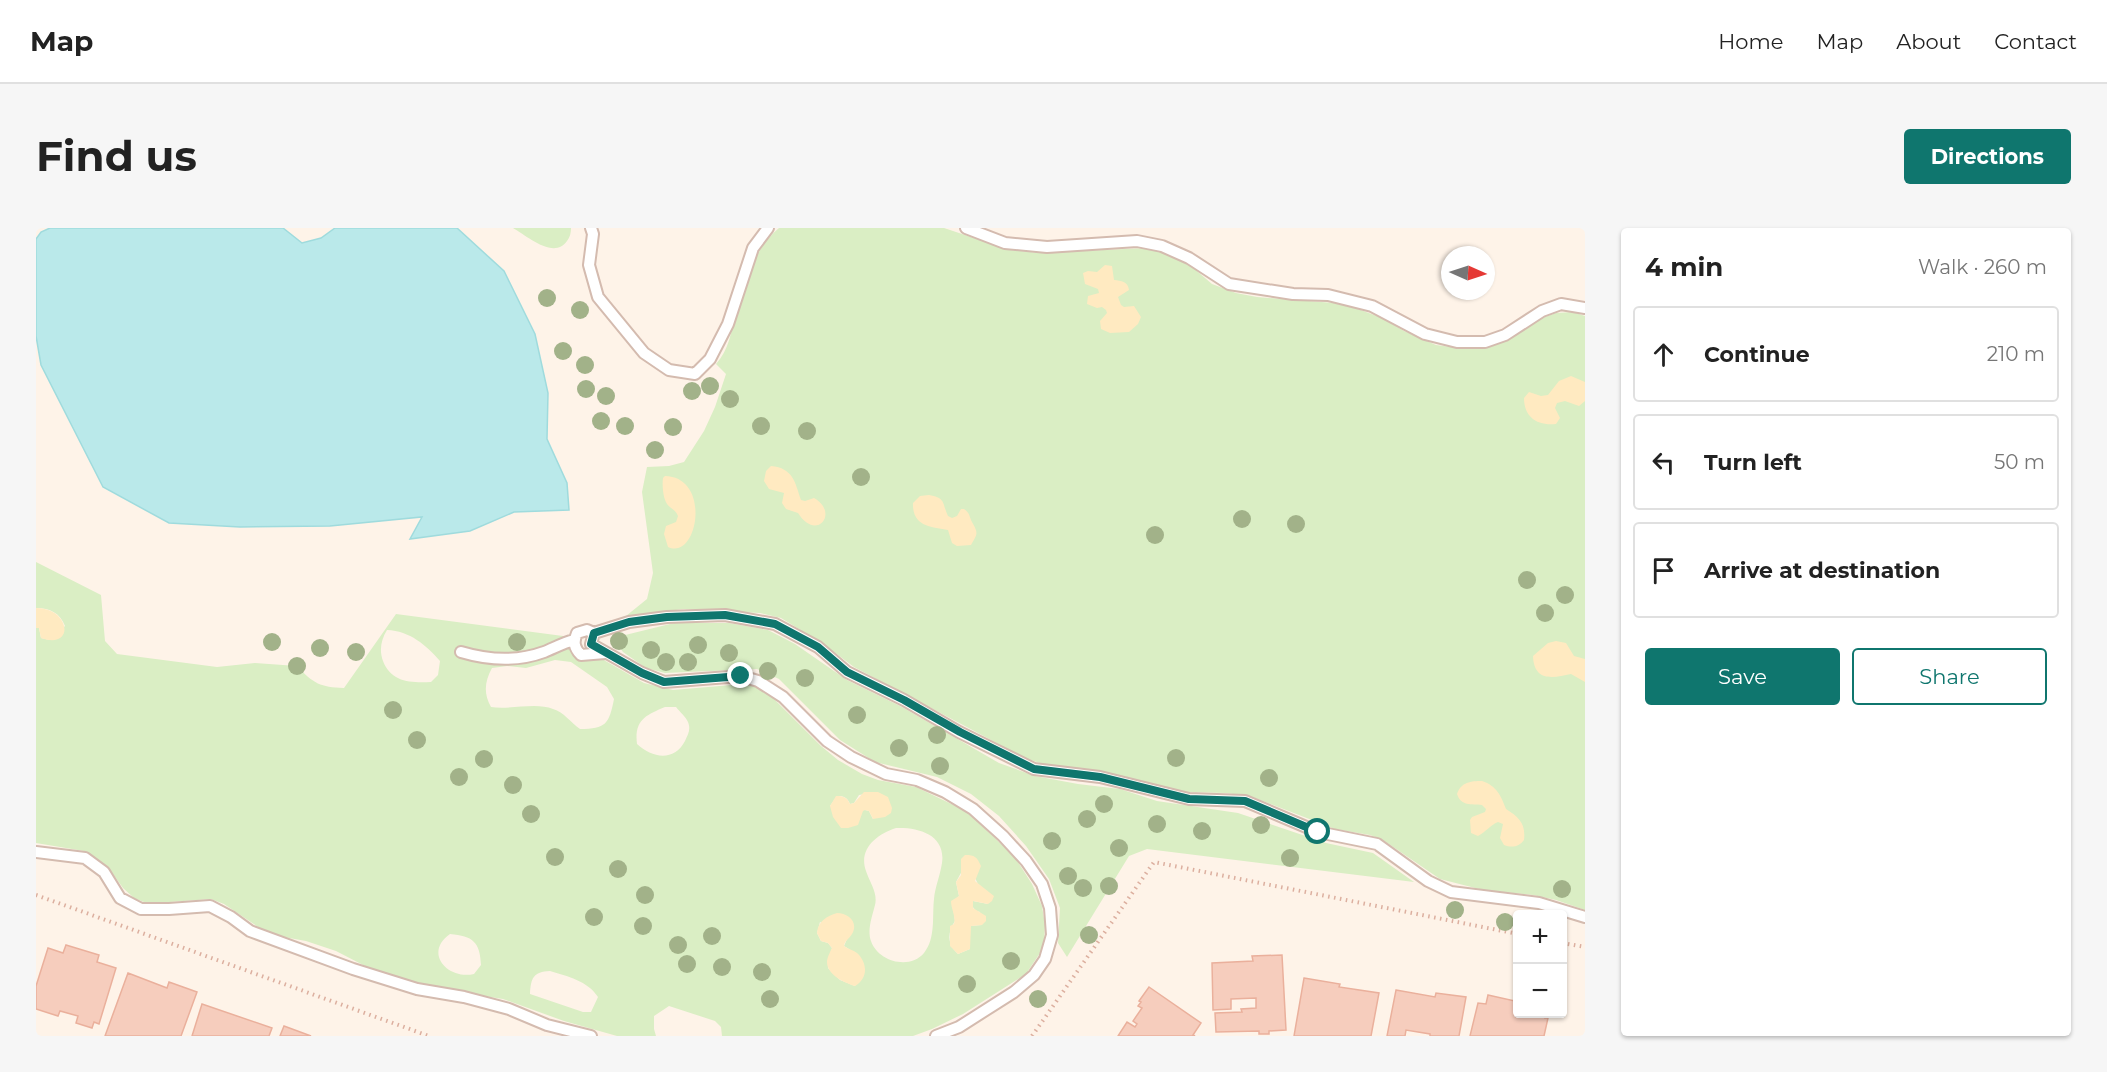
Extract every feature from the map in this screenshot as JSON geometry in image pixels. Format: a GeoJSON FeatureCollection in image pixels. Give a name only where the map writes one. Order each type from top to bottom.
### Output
{"type":"FeatureCollection","features":[{"type":"Feature","properties":{"kind":"lane"},"geometry":{"type":"LineString","coordinates":[[591,228],[588,265],[598,297],[644,353],[669,370],[695,374],[710,359],[728,324],[753,248],[768,228]]}},
{"type":"Feature","properties":{"kind":"lane"},"geometry":{"type":"LineString","coordinates":[[966,228],[1005,243],[1047,247],[1137,241],[1162,246],[1189,258],[1229,284],[1293,294],[1328,295],[1372,306],[1425,334],[1457,342],[1485,342],[1505,335],[1542,310],[1561,304],[1585,308]]}},
{"type":"Feature","properties":{"kind":"lane"},"geometry":{"type":"LineString","coordinates":[[605,653],[581,655],[575,649],[574,640],[577,633],[587,630],[594,633],[629,622],[667,617],[725,615],[775,624],[818,647],[847,672],[1034,769],[1100,777],[1189,799],[1245,801],[1318,832],[1377,844],[1428,881],[1451,891],[1531,902],[1585,917]]}},
{"type":"Feature","properties":{"kind":"lane"},"geometry":{"type":"LineString","coordinates":[[594,633],[591,644],[642,673],[664,682],[741,676],[758,681],[783,697],[827,741],[851,757],[886,774],[917,780],[945,792],[973,809],[1026,861],[1042,884],[1050,908],[1052,935],[1045,959],[1034,975],[1014,992],[960,1027],[936,1036]]}},
{"type":"Feature","properties":{"kind":"lane"},"geometry":{"type":"LineString","coordinates":[[461,652],[482,658],[503,659],[533,655],[574,640]]}},
{"type":"Feature","properties":{"kind":"lane"},"geometry":{"type":"LineString","coordinates":[[36,852],[85,858],[104,872],[120,898],[141,909],[210,906],[231,917],[250,931],[353,969],[417,989],[464,997],[509,1009],[548,1025],[591,1036]]}},
{"type":"Feature","properties":{"kind":"path"},"geometry":{"type":"LineString","coordinates":[[1032,1036],[1154,862],[1513,933]]}},
{"type":"Feature","properties":{"kind":"path"},"geometry":{"type":"LineString","coordinates":[[36,895],[429,1036]]}},
{"type":"Feature","properties":{"kind":"path"},"geometry":{"type":"LineString","coordinates":[[1567,944],[1585,947]]}},
{"type":"Feature","properties":{"kind":"green space"},"geometry":{"type":"Polygon","coordinates":[[[513,228],[571,228],[567,241],[555,248],[540,245],[513,228]]]}},
{"type":"Feature","properties":{"kind":"green space"},"geometry":{"type":"Polygon","coordinates":[[[779,228],[944,228],[1010,250],[1039,253],[1146,248],[1172,255],[1191,266],[1212,284],[1236,293],[1257,297],[1334,303],[1382,318],[1436,345],[1459,348],[1490,347],[1515,336],[1537,320],[1556,313],[1573,312],[1585,316],[1585,910],[1533,895],[1483,890],[1440,879],[1383,840],[1370,835],[1335,829],[1250,796],[1186,792],[1121,776],[1046,765],[1025,758],[854,667],[822,643],[781,618],[760,613],[684,609],[626,616],[647,599],[653,573],[642,492],[647,467],[669,466],[684,462],[704,431],[726,374],[716,364],[729,340],[746,278],[756,256],[770,236],[779,228]]]}},
{"type":"Feature","properties":{"kind":"green space"},"geometry":{"type":"Polygon","coordinates":[[[36,562],[101,595],[105,641],[117,654],[217,667],[255,663],[297,666],[318,683],[336,688],[344,688],[396,614],[563,636],[581,660],[602,659],[644,683],[673,690],[743,684],[755,686],[768,693],[838,760],[862,774],[878,780],[916,787],[966,811],[1014,856],[1032,884],[1042,906],[1045,925],[1044,947],[1026,974],[963,1014],[913,1036],[722,1036],[721,1027],[715,1021],[669,1006],[654,1016],[656,1036],[617,1036],[564,1021],[503,999],[439,989],[365,966],[336,951],[306,941],[278,936],[261,929],[224,904],[211,899],[144,902],[134,898],[123,888],[108,867],[84,851],[36,843],[36,628],[39,628],[41,638],[50,640],[65,626],[54,612],[36,608],[36,562]],[[387,630],[381,649],[383,661],[386,668],[396,677],[416,682],[431,682],[438,675],[440,661],[417,640],[403,633],[387,630]],[[555,660],[526,668],[507,666],[492,668],[486,682],[488,702],[491,707],[546,707],[557,710],[580,729],[596,728],[608,719],[614,699],[607,687],[571,662],[555,660]],[[665,707],[652,713],[637,729],[637,744],[656,755],[669,755],[680,748],[685,741],[689,727],[687,720],[676,707],[665,707]],[[878,792],[859,795],[854,803],[850,804],[845,797],[837,796],[830,806],[869,811],[873,819],[878,792]],[[896,828],[882,834],[867,849],[864,863],[875,896],[870,937],[875,948],[887,959],[911,961],[924,953],[930,941],[942,853],[935,839],[922,831],[896,828]],[[962,871],[956,882],[959,896],[954,905],[955,921],[949,938],[951,946],[958,954],[970,949],[970,926],[982,925],[980,912],[972,906],[973,901],[988,904],[975,878],[962,871]],[[820,922],[817,933],[821,941],[828,943],[832,948],[828,968],[840,980],[855,986],[864,965],[858,956],[844,946],[847,939],[820,922]],[[450,934],[442,941],[439,957],[448,969],[464,975],[474,974],[481,965],[477,946],[464,936],[450,934]],[[550,971],[536,974],[532,980],[530,994],[583,1012],[591,1012],[598,997],[589,987],[577,980],[550,971]]]}},
{"type":"Feature","properties":{"kind":"green space"},"geometry":{"type":"Polygon","coordinates":[[[674,623],[729,623],[768,630],[795,644],[847,680],[902,707],[999,763],[1035,776],[1120,789],[1157,801],[1238,813],[1326,843],[1373,853],[1414,882],[1147,849],[1129,856],[1067,957],[1058,943],[1060,908],[1049,879],[1026,846],[999,816],[971,794],[937,777],[875,762],[840,740],[779,679],[757,669],[665,673],[646,668],[623,652],[613,638],[674,623]]]}},
{"type":"Feature","properties":{"kind":"sand"},"geometry":{"type":"Polygon","coordinates":[[[1105,265],[1112,266],[1114,280],[1124,282],[1128,287],[1129,290],[1118,297],[1121,305],[1134,306],[1141,317],[1138,324],[1129,332],[1110,333],[1101,329],[1100,321],[1107,313],[1106,310],[1087,304],[1088,296],[1099,293],[1098,289],[1085,284],[1083,273],[1097,272],[1105,265]]]}},
{"type":"Feature","properties":{"kind":"sand"},"geometry":{"type":"Polygon","coordinates":[[[1571,376],[1585,382],[1585,401],[1579,406],[1565,401],[1557,403],[1555,408],[1560,418],[1556,424],[1538,422],[1533,419],[1525,405],[1524,398],[1529,392],[1541,396],[1548,395],[1559,381],[1571,376]]]}},
{"type":"Feature","properties":{"kind":"sand"},"geometry":{"type":"Polygon","coordinates":[[[771,466],[789,473],[795,482],[801,500],[814,498],[822,504],[825,517],[822,522],[812,525],[798,513],[786,509],[782,503],[784,493],[769,489],[764,481],[766,471],[771,466]]]}},
{"type":"Feature","properties":{"kind":"sand"},"geometry":{"type":"Polygon","coordinates":[[[665,476],[680,480],[690,489],[695,503],[693,531],[687,542],[678,548],[668,547],[664,534],[666,526],[676,522],[678,516],[667,504],[665,498],[663,478],[665,476]]]}},
{"type":"Feature","properties":{"kind":"sand"},"geometry":{"type":"Polygon","coordinates":[[[929,495],[941,500],[948,516],[952,518],[957,516],[961,509],[967,512],[976,532],[971,545],[957,546],[952,543],[948,530],[919,521],[913,503],[920,496],[929,495]]]}},
{"type":"Feature","properties":{"kind":"sand"},"geometry":{"type":"Polygon","coordinates":[[[36,608],[56,614],[62,621],[64,634],[52,640],[41,638],[39,628],[36,628],[36,608]]]}},
{"type":"Feature","properties":{"kind":"sand"},"geometry":{"type":"Polygon","coordinates":[[[1556,641],[1566,643],[1574,656],[1585,659],[1585,682],[1571,674],[1551,677],[1537,670],[1533,656],[1548,643],[1556,641]]]}},
{"type":"Feature","properties":{"kind":"sand"},"geometry":{"type":"Polygon","coordinates":[[[1482,781],[1495,789],[1506,809],[1521,822],[1524,840],[1520,844],[1513,847],[1504,845],[1500,838],[1503,824],[1498,822],[1478,836],[1471,833],[1470,820],[1485,812],[1486,809],[1482,805],[1461,801],[1457,794],[1464,785],[1482,781]]]}},
{"type":"Feature","properties":{"kind":"sand"},"geometry":{"type":"Polygon","coordinates":[[[864,792],[878,792],[888,797],[892,808],[891,813],[885,817],[873,819],[869,811],[865,810],[858,825],[841,828],[833,817],[830,806],[836,796],[844,797],[850,804],[854,803],[864,792]]]}},
{"type":"Feature","properties":{"kind":"sand"},"geometry":{"type":"Polygon","coordinates":[[[965,855],[973,856],[978,860],[981,866],[975,881],[994,896],[988,904],[973,901],[973,908],[986,916],[986,921],[982,925],[971,926],[970,949],[958,954],[950,946],[950,926],[954,924],[951,901],[959,896],[956,882],[961,875],[961,859],[965,855]]]}},
{"type":"Feature","properties":{"kind":"sand"},"geometry":{"type":"Polygon","coordinates":[[[837,913],[848,916],[853,922],[854,930],[844,946],[857,953],[865,966],[862,979],[855,986],[842,981],[830,971],[827,960],[832,948],[828,943],[821,941],[817,933],[819,925],[824,920],[837,913]]]}},
{"type":"Feature","properties":{"kind":"water"},"geometry":{"type":"Polygon","coordinates":[[[50,228],[283,228],[302,243],[321,238],[335,228],[457,228],[504,271],[535,334],[548,393],[547,439],[567,483],[569,510],[514,512],[470,531],[410,539],[422,517],[330,526],[240,527],[169,523],[103,487],[41,365],[36,336],[36,239],[41,232],[50,228]]]}},
{"type":"Feature","properties":{"kind":"building"},"geometry":{"type":"Polygon","coordinates":[[[66,945],[99,955],[97,962],[116,968],[99,1024],[94,1022],[92,1028],[76,1023],[78,1016],[60,1011],[58,1016],[36,1009],[36,986],[48,948],[63,953],[66,945]]]}},
{"type":"Feature","properties":{"kind":"building"},"geometry":{"type":"Polygon","coordinates":[[[1282,955],[1286,1030],[1269,1031],[1269,1034],[1259,1034],[1259,1031],[1216,1032],[1215,1013],[1242,1012],[1241,1009],[1256,1008],[1256,998],[1231,999],[1231,1009],[1213,1010],[1212,963],[1253,961],[1252,956],[1282,955]]]}},
{"type":"Feature","properties":{"kind":"building"},"geometry":{"type":"Polygon","coordinates":[[[128,973],[167,988],[169,982],[197,992],[181,1036],[105,1036],[128,973]]]}},
{"type":"Feature","properties":{"kind":"building"},"geometry":{"type":"Polygon","coordinates":[[[1304,978],[1340,984],[1339,987],[1379,993],[1371,1036],[1294,1036],[1304,978]]]}},
{"type":"Feature","properties":{"kind":"building"},"geometry":{"type":"Polygon","coordinates":[[[1149,987],[1201,1023],[1193,1035],[1195,1036],[1118,1036],[1127,1022],[1135,1027],[1137,1024],[1133,1021],[1142,1008],[1138,1006],[1141,1002],[1139,1001],[1149,987]]]}},
{"type":"Feature","properties":{"kind":"building"},"geometry":{"type":"Polygon","coordinates":[[[1396,990],[1435,997],[1436,993],[1466,997],[1459,1036],[1430,1036],[1430,1034],[1406,1030],[1405,1036],[1387,1036],[1396,990]]]}},
{"type":"Feature","properties":{"kind":"building"},"geometry":{"type":"Polygon","coordinates":[[[1488,995],[1513,1001],[1513,1018],[1548,1018],[1544,1036],[1470,1036],[1478,1003],[1486,1004],[1488,995]]]}},
{"type":"Feature","properties":{"kind":"building"},"geometry":{"type":"Polygon","coordinates":[[[202,1004],[272,1028],[269,1036],[192,1036],[202,1004]]]}},
{"type":"Feature","properties":{"kind":"building"},"geometry":{"type":"Polygon","coordinates":[[[284,1026],[311,1036],[280,1036],[284,1026]]]}},
{"type":"Feature","properties":{"kind":"route"},"geometry":{"type":"LineString","coordinates":[[741,676],[664,682],[642,673],[591,644],[594,633],[629,622],[667,617],[725,615],[775,624],[818,647],[847,672],[1034,769],[1100,777],[1189,799],[1245,801],[1318,832]]}}]}
